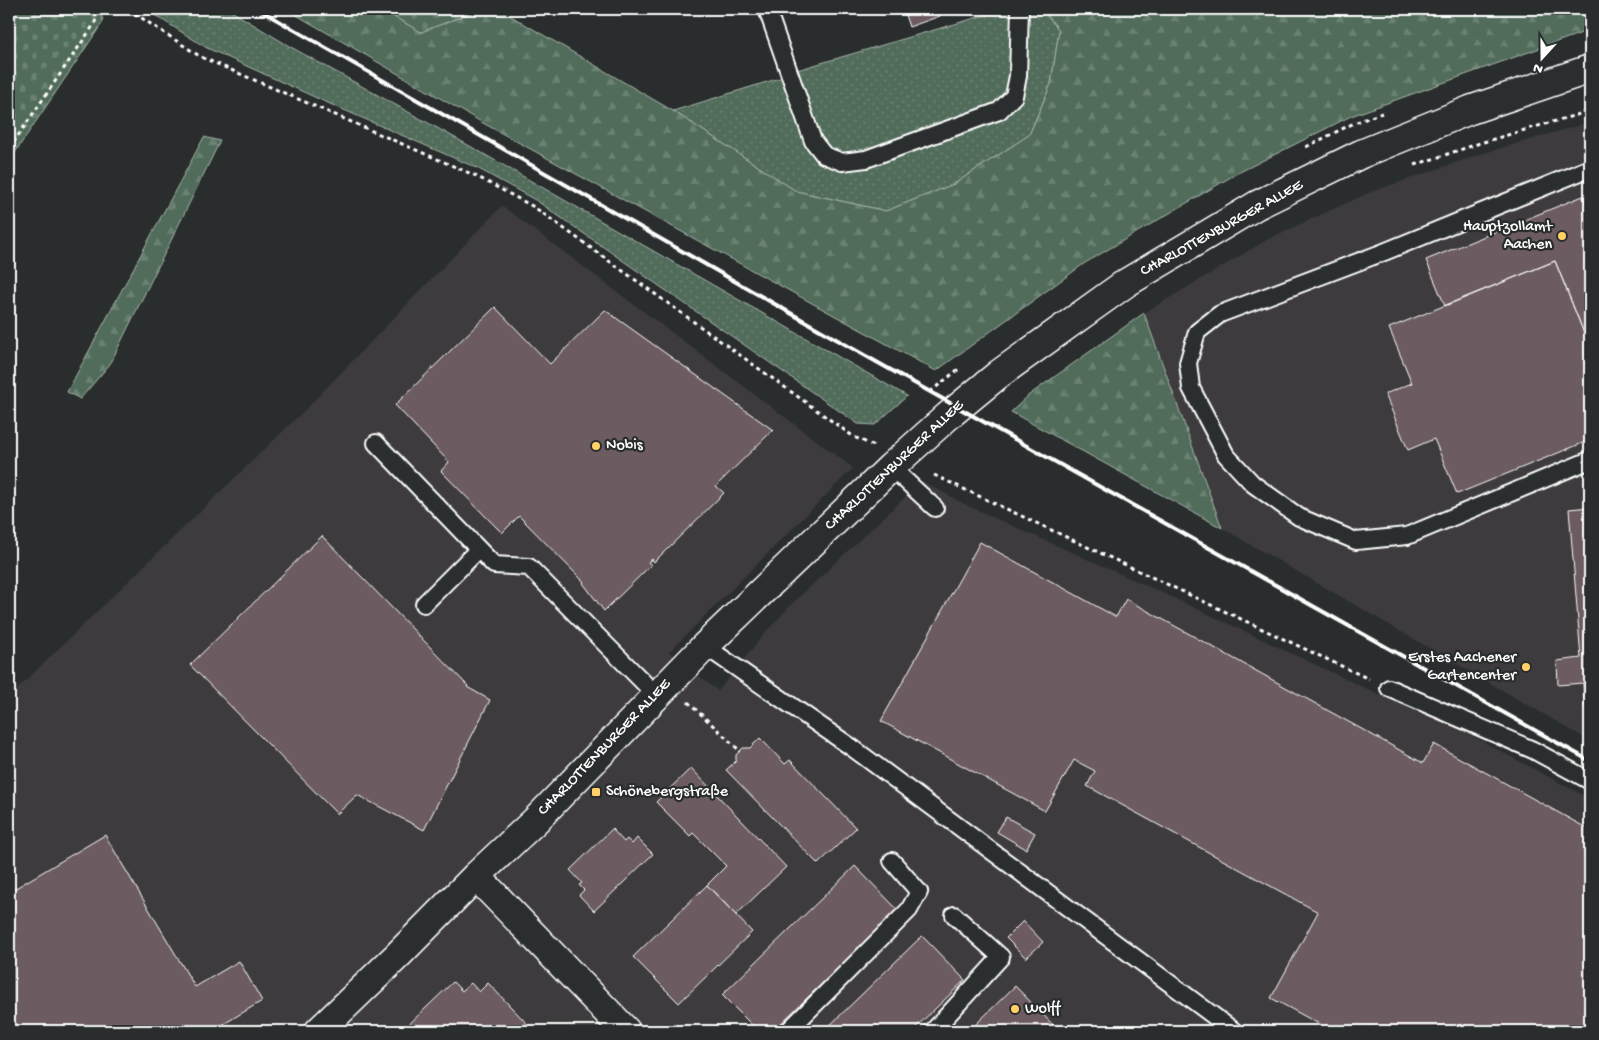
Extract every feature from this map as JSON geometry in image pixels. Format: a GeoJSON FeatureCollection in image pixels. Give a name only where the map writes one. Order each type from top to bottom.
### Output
{"type":"FeatureCollection","features":[{"type":"Feature","properties":{"kind":"street","name":"CHARLOTTENBURGER ALLEE"},"geometry":{"type":"LineString","coordinates":[[319,1031],[476,876],[535,821],[705,646],[895,463],[999,374],[1118,289],[1257,205],[1370,150],[1470,110],[1590,69]]}},
{"type":"Feature","properties":{"kind":"street"},"geometry":{"type":"LineString","coordinates":[[476,876],[626,1031]]}},
{"type":"Feature","properties":{"kind":"lane"},"geometry":{"type":"LineString","coordinates":[[767,9],[813,141],[824,155],[842,162],[866,159],[999,111],[1014,96],[1018,76],[1020,9]]}},
{"type":"Feature","properties":{"kind":"lane"},"geometry":{"type":"LineString","coordinates":[[1590,168],[1384,252],[1220,314],[1198,332],[1188,363],[1191,388],[1226,455],[1253,484],[1299,517],[1356,542],[1407,536],[1590,460]]}},
{"type":"Feature","properties":{"kind":"lane"},"geometry":{"type":"LineString","coordinates":[[376,443],[494,565],[529,567],[663,689]]}},
{"type":"Feature","properties":{"kind":"lane"},"geometry":{"type":"LineString","coordinates":[[895,463],[935,508]]}},
{"type":"Feature","properties":{"kind":"lane"},"geometry":{"type":"LineString","coordinates":[[424,604],[478,550]]}},
{"type":"Feature","properties":{"kind":"lane"},"geometry":{"type":"LineString","coordinates":[[705,646],[854,749],[1234,1031]]}},
{"type":"Feature","properties":{"kind":"lane"},"geometry":{"type":"LineString","coordinates":[[1389,688],[1533,750],[1590,781]]}},
{"type":"Feature","properties":{"kind":"lane"},"geometry":{"type":"LineString","coordinates":[[788,1031],[909,910],[919,892],[892,861]]}},
{"type":"Feature","properties":{"kind":"lane"},"geometry":{"type":"LineString","coordinates":[[932,1031],[1000,957],[954,915]]}},
{"type":"Feature","properties":{"kind":"path"},"geometry":{"type":"LineString","coordinates":[[9,149],[95,23],[96,14],[92,9]]}},
{"type":"Feature","properties":{"kind":"path"},"geometry":{"type":"LineString","coordinates":[[128,9],[201,57],[474,175],[534,207],[854,437],[895,463],[1389,688]]}},
{"type":"Feature","properties":{"kind":"path"},"geometry":{"type":"LineString","coordinates":[[1406,167],[1590,111]]}},
{"type":"Feature","properties":{"kind":"path"},"geometry":{"type":"LineString","coordinates":[[663,689],[740,751]]}},
{"type":"Feature","properties":{"kind":"shaded area"},"geometry":{"type":"Polygon","coordinates":[[[1590,122],[1590,741],[1222,528],[1144,313],[1272,237],[1371,192],[1481,154],[1590,122]]]}},
{"type":"Feature","properties":{"kind":"shaded area"},"geometry":{"type":"Polygon","coordinates":[[[502,206],[853,468],[669,652],[718,691],[766,632],[793,603],[922,481],[968,506],[1163,593],[1384,697],[1416,706],[1590,799],[1590,1031],[9,1031],[9,697],[308,407],[502,206]]]}},
{"type":"Feature","properties":{"kind":"green space"},"geometry":{"type":"Polygon","coordinates":[[[9,9],[99,9],[103,22],[16,151],[9,165],[9,9]]]}},
{"type":"Feature","properties":{"kind":"green space"},"geometry":{"type":"Polygon","coordinates":[[[145,9],[228,9],[289,46],[468,145],[907,396],[875,425],[858,424],[537,201],[477,168],[207,48],[145,9]]]}},
{"type":"Feature","properties":{"kind":"green space"},"geometry":{"type":"Polygon","coordinates":[[[286,9],[380,9],[421,32],[481,9],[499,9],[673,111],[796,191],[886,211],[954,184],[1029,135],[1051,84],[1059,30],[1044,11],[1035,9],[1590,9],[1590,30],[1351,116],[1236,174],[1085,263],[936,371],[483,123],[286,9]]]}},
{"type":"Feature","properties":{"kind":"green space"},"geometry":{"type":"Polygon","coordinates":[[[380,9],[481,9],[421,32],[380,9]]]}},
{"type":"Feature","properties":{"kind":"green space"},"geometry":{"type":"Polygon","coordinates":[[[1006,9],[1014,9],[1011,74],[1007,95],[993,106],[865,152],[835,153],[822,142],[805,100],[797,70],[1006,9]]]}},
{"type":"Feature","properties":{"kind":"green space"},"geometry":{"type":"Polygon","coordinates":[[[1028,9],[1043,12],[1059,30],[1051,84],[1029,135],[954,184],[886,211],[796,191],[673,111],[783,77],[798,121],[842,170],[1018,102],[1028,9]]]}},
{"type":"Feature","properties":{"kind":"green space"},"geometry":{"type":"Polygon","coordinates":[[[204,137],[220,141],[110,364],[80,399],[67,392],[204,137]]]}},
{"type":"Feature","properties":{"kind":"green space"},"geometry":{"type":"Polygon","coordinates":[[[1144,313],[1222,528],[1011,412],[1029,395],[1144,313]]]}},
{"type":"Feature","properties":{"kind":"building"},"geometry":{"type":"Polygon","coordinates":[[[907,9],[937,9],[940,16],[909,27],[905,15],[909,14],[907,9]]]}},
{"type":"Feature","properties":{"kind":"building"},"geometry":{"type":"Polygon","coordinates":[[[1583,196],[1590,214],[1590,348],[1555,261],[1445,306],[1426,260],[1583,196]]]}},
{"type":"Feature","properties":{"kind":"building"},"geometry":{"type":"Polygon","coordinates":[[[1555,261],[1590,348],[1590,440],[1457,494],[1434,439],[1408,450],[1385,394],[1412,383],[1389,328],[1555,261]]]}},
{"type":"Feature","properties":{"kind":"building","name":"Nobis"},"geometry":{"type":"Polygon","coordinates":[[[495,307],[550,364],[605,310],[773,430],[716,486],[724,493],[654,562],[652,559],[648,562],[651,565],[604,611],[584,582],[519,516],[502,533],[441,471],[449,462],[395,405],[495,307]]]}},
{"type":"Feature","properties":{"kind":"building"},"geometry":{"type":"Polygon","coordinates":[[[1590,507],[1590,707],[1585,707],[1583,683],[1558,685],[1557,661],[1581,658],[1569,509],[1590,507]]]}},
{"type":"Feature","properties":{"kind":"building"},"geometry":{"type":"Polygon","coordinates":[[[322,536],[467,687],[490,700],[424,830],[357,795],[337,814],[190,665],[322,536]]]}},
{"type":"Feature","properties":{"kind":"building"},"geometry":{"type":"Polygon","coordinates":[[[980,542],[1116,617],[1126,599],[1423,763],[1434,744],[1590,830],[1590,1031],[1379,1031],[1369,1026],[1366,1031],[1332,1031],[1271,998],[1318,912],[1087,786],[1095,771],[1074,760],[1045,811],[881,721],[980,542]]]}},
{"type":"Feature","properties":{"kind":"building"},"geometry":{"type":"Polygon","coordinates":[[[760,738],[785,764],[790,760],[856,828],[818,864],[726,770],[736,761],[736,755],[743,748],[750,748],[760,738]]]}},
{"type":"Feature","properties":{"kind":"building"},"geometry":{"type":"Polygon","coordinates":[[[691,768],[786,867],[736,915],[707,885],[726,866],[693,833],[690,836],[656,802],[691,768]]]}},
{"type":"Feature","properties":{"kind":"building"},"geometry":{"type":"Polygon","coordinates":[[[1006,817],[1035,833],[1026,849],[997,832],[1006,817]]]}},
{"type":"Feature","properties":{"kind":"building"},"geometry":{"type":"Polygon","coordinates":[[[612,829],[624,842],[627,839],[632,844],[637,838],[653,854],[594,911],[579,895],[584,890],[579,885],[582,883],[570,870],[612,829]]]}},
{"type":"Feature","properties":{"kind":"building"},"geometry":{"type":"Polygon","coordinates":[[[105,835],[195,987],[239,961],[262,1001],[212,1031],[9,1031],[9,892],[105,835]]]}},
{"type":"Feature","properties":{"kind":"building"},"geometry":{"type":"Polygon","coordinates":[[[855,866],[898,910],[773,1031],[758,1031],[722,995],[855,866]]]}},
{"type":"Feature","properties":{"kind":"building"},"geometry":{"type":"Polygon","coordinates":[[[707,885],[752,932],[679,1003],[633,957],[707,885]]]}},
{"type":"Feature","properties":{"kind":"building"},"geometry":{"type":"Polygon","coordinates":[[[1023,921],[1043,942],[1026,958],[1006,938],[1023,921]]]}},
{"type":"Feature","properties":{"kind":"building"},"geometry":{"type":"Polygon","coordinates":[[[922,936],[965,980],[912,1031],[824,1031],[922,936]]]}},
{"type":"Feature","properties":{"kind":"building"},"geometry":{"type":"Polygon","coordinates":[[[453,982],[462,991],[471,983],[479,992],[488,983],[534,1031],[402,1031],[453,982]]]}},
{"type":"Feature","properties":{"kind":"building","name":"Wolff"},"geometry":{"type":"Polygon","coordinates":[[[1015,986],[1059,1031],[969,1031],[1015,986]]]}},
{"type":"Feature","properties":{"kind":"railway"},"geometry":{"type":"LineString","coordinates":[[258,9],[857,351],[1590,761]]}},
{"type":"Feature","properties":{"kind":"place","name":"Hauptzollamt Aachen"},"geometry":{"type":"Point","coordinates":[1562,236]}},
{"type":"Feature","properties":{"kind":"place","name":"Nobis"},"geometry":{"type":"Point","coordinates":[596,446]}},
{"type":"Feature","properties":{"kind":"place","name":"Erstes Aachener Gartencenter"},"geometry":{"type":"Point","coordinates":[1526,667]}},
{"type":"Feature","properties":{"kind":"place","name":"Schönebergstraße"},"geometry":{"type":"Point","coordinates":[596,792]}},
{"type":"Feature","properties":{"kind":"place","name":"Wolff"},"geometry":{"type":"Point","coordinates":[1015,1009]}}]}
